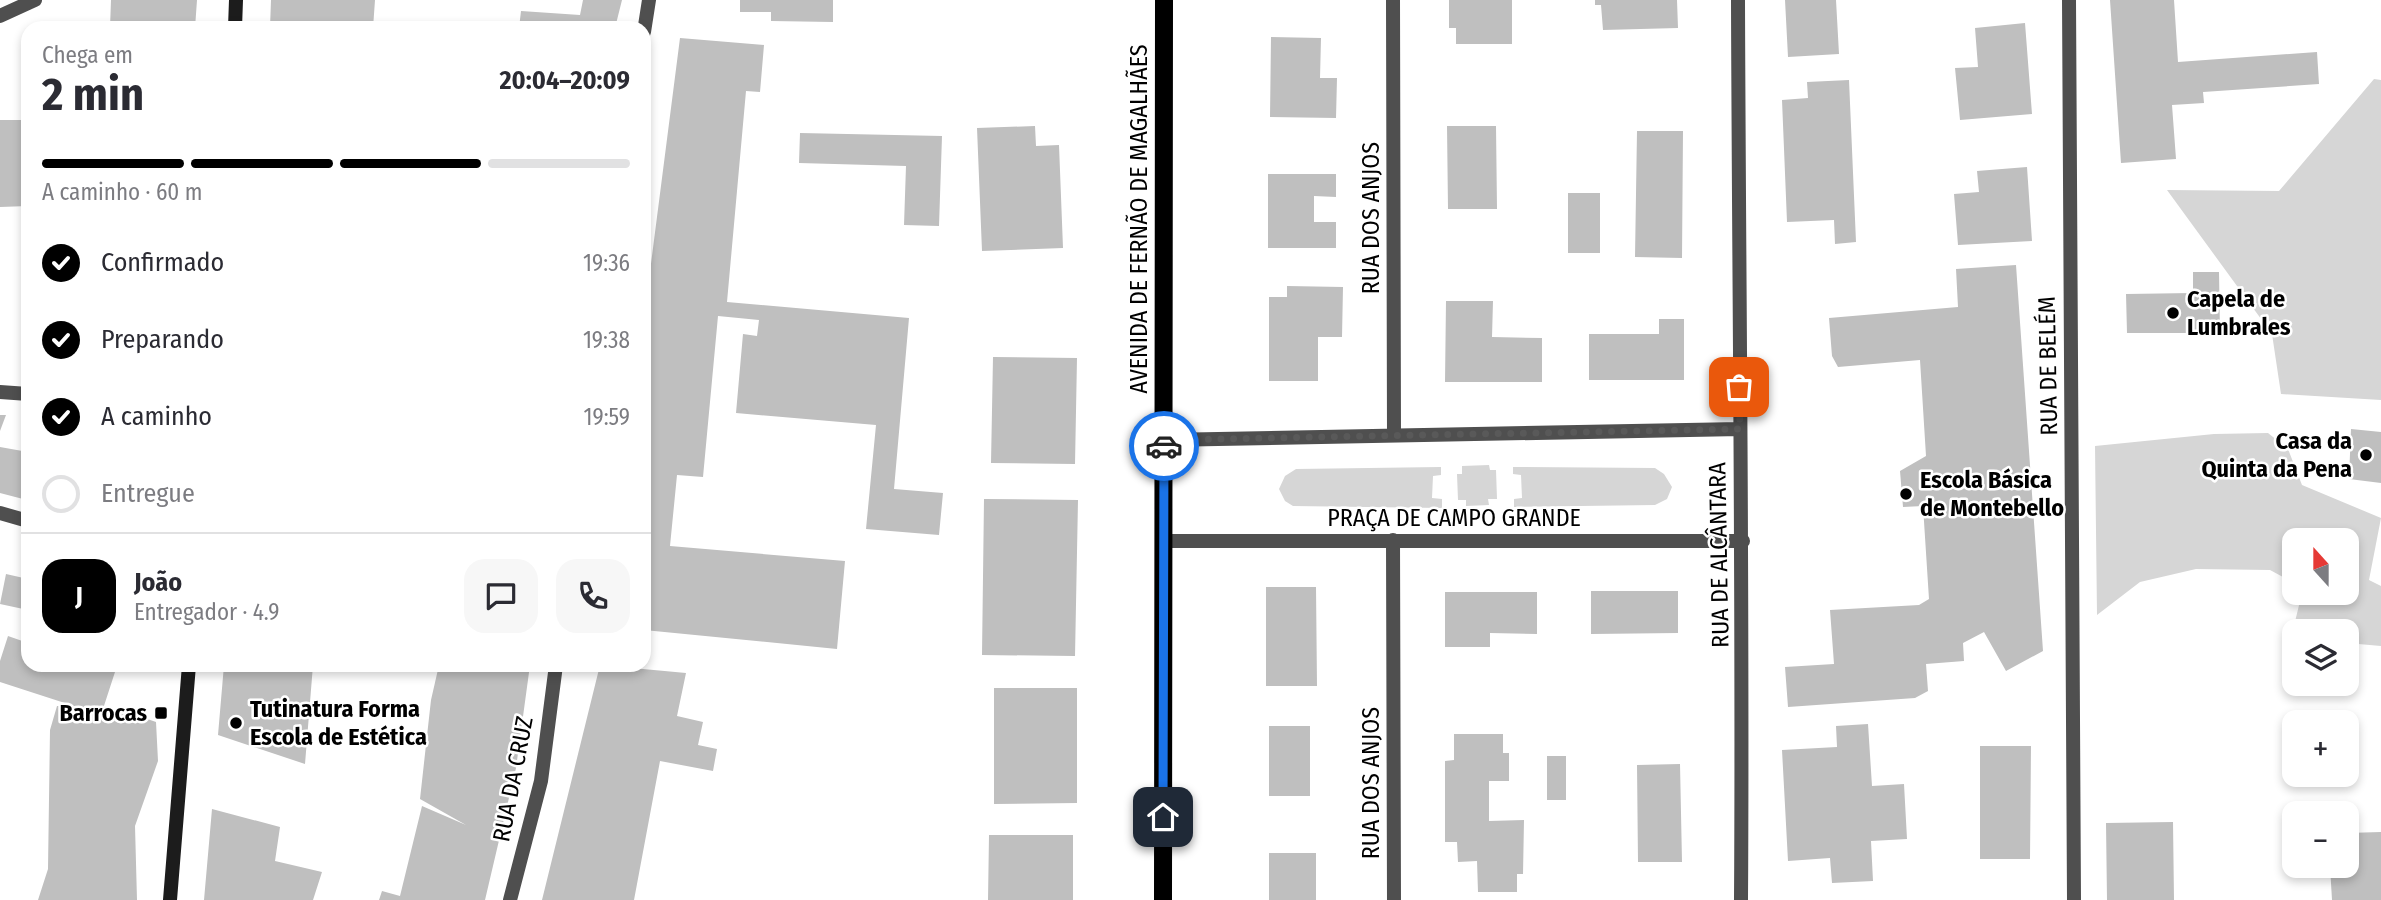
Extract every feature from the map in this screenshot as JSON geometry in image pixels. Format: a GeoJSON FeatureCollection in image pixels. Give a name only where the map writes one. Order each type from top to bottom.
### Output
{"type":"FeatureCollection","features":[{"type":"Feature","properties":{"kind":"main road"},"geometry":{"type":"LineString","coordinates":[[235,21],[236,0]]}},
{"type":"Feature","properties":{"kind":"main road","name":"AVENIDA DE FERNÃO DE MAGALHÃES"},"geometry":{"type":"LineString","coordinates":[[1163,900],[1164,0]]}},
{"type":"Feature","properties":{"kind":"main road"},"geometry":{"type":"LineString","coordinates":[[170,900],[188,672]]}},
{"type":"Feature","properties":{"kind":"street"},"geometry":{"type":"LineString","coordinates":[[0,16],[35,0]]}},
{"type":"Feature","properties":{"kind":"street"},"geometry":{"type":"LineString","coordinates":[[646,21],[649,0]]}},
{"type":"Feature","properties":{"kind":"street","name":"RUA DOS ANJOS"},"geometry":{"type":"LineString","coordinates":[[1393,0],[1394,435]]}},
{"type":"Feature","properties":{"kind":"street","name":"RUA DE ALCÂNTARA"},"geometry":{"type":"LineString","coordinates":[[1738,0],[1740,429],[1744,541],[1741,900]]}},
{"type":"Feature","properties":{"kind":"street","name":"RUA DE BELÉM"},"geometry":{"type":"LineString","coordinates":[[2069,0],[2074,900]]}},
{"type":"Feature","properties":{"kind":"street"},"geometry":{"type":"LineString","coordinates":[[0,393],[21,394]]}},
{"type":"Feature","properties":{"kind":"street"},"geometry":{"type":"LineString","coordinates":[[1164,440],[1740,429]]}},
{"type":"Feature","properties":{"kind":"street"},"geometry":{"type":"LineString","coordinates":[[0,513],[21,520]]}},
{"type":"Feature","properties":{"kind":"street","name":"RUA DOS ANJOS"},"geometry":{"type":"LineString","coordinates":[[1393,540],[1394,900]]}},
{"type":"Feature","properties":{"kind":"street","name":"PRAÇA DE CAMPO GRANDE"},"geometry":{"type":"LineString","coordinates":[[1165,541],[1744,541]]}},
{"type":"Feature","properties":{"kind":"street","name":"RUA DA CRUZ"},"geometry":{"type":"LineString","coordinates":[[510,900],[541,781],[555,672]]}},
{"type":"Feature","properties":{"kind":"shaded area"},"geometry":{"type":"Polygon","coordinates":[[[2374,79],[2381,80],[2381,400],[2281,394],[2272,334],[2167,190],[2279,191],[2374,79]]]}},
{"type":"Feature","properties":{"kind":"shaded area"},"geometry":{"type":"Polygon","coordinates":[[[2268,433],[2288,449],[2302,485],[2381,518],[2369,580],[2381,586],[2381,646],[2359,644],[2359,619],[2296,619],[2299,606],[2359,606],[2359,528],[2282,528],[2282,576],[2270,570],[2196,569],[2140,582],[2097,615],[2095,446],[2214,434],[2268,433]]]}},
{"type":"Feature","properties":{"kind":"shaded area"},"geometry":{"type":"Polygon","coordinates":[[[1489,465],[1490,470],[1496,470],[1497,499],[1488,499],[1489,505],[1466,506],[1466,500],[1458,500],[1457,474],[1462,474],[1462,466],[1489,465]]]}},
{"type":"Feature","properties":{"kind":"shaded area"},"geometry":{"type":"Polygon","coordinates":[[[1441,467],[1441,475],[1433,476],[1432,498],[1442,499],[1442,508],[1293,506],[1285,501],[1279,489],[1285,476],[1296,469],[1441,467]]]}},
{"type":"Feature","properties":{"kind":"shaded area"},"geometry":{"type":"Polygon","coordinates":[[[1513,467],[1655,468],[1664,474],[1672,487],[1667,499],[1655,505],[1514,507],[1514,499],[1522,498],[1521,475],[1513,474],[1513,467]]]}},
{"type":"Feature","properties":{"kind":"building"},"geometry":{"type":"Polygon","coordinates":[[[111,0],[197,0],[196,21],[110,21],[111,0]]]}},
{"type":"Feature","properties":{"kind":"building"},"geometry":{"type":"Polygon","coordinates":[[[271,0],[375,0],[374,21],[270,21],[271,0]]]}},
{"type":"Feature","properties":{"kind":"building"},"geometry":{"type":"Polygon","coordinates":[[[583,0],[622,0],[617,21],[520,21],[521,11],[580,15],[583,0]]]}},
{"type":"Feature","properties":{"kind":"building"},"geometry":{"type":"Polygon","coordinates":[[[740,0],[833,0],[833,22],[771,21],[771,12],[740,12],[740,0]]]}},
{"type":"Feature","properties":{"kind":"building"},"geometry":{"type":"Polygon","coordinates":[[[1449,0],[1512,0],[1512,44],[1456,44],[1456,28],[1449,28],[1449,0]]]}},
{"type":"Feature","properties":{"kind":"building"},"geometry":{"type":"Polygon","coordinates":[[[1595,0],[1677,0],[1678,28],[1603,30],[1601,5],[1595,5],[1595,0]]]}},
{"type":"Feature","properties":{"kind":"building"},"geometry":{"type":"Polygon","coordinates":[[[1785,0],[1836,0],[1839,54],[1788,57],[1785,0]]]}},
{"type":"Feature","properties":{"kind":"building"},"geometry":{"type":"Polygon","coordinates":[[[2110,0],[2174,0],[2178,62],[2317,52],[2319,84],[2203,92],[2204,103],[2172,105],[2176,159],[2121,163],[2110,0]]]}},
{"type":"Feature","properties":{"kind":"building"},"geometry":{"type":"Polygon","coordinates":[[[2025,23],[2032,114],[1960,120],[1955,68],[1978,67],[1975,28],[2025,23]]]}},
{"type":"Feature","properties":{"kind":"building"},"geometry":{"type":"Polygon","coordinates":[[[1271,37],[1321,38],[1320,78],[1337,78],[1336,118],[1270,117],[1271,37]]]}},
{"type":"Feature","properties":{"kind":"building"},"geometry":{"type":"Polygon","coordinates":[[[680,38],[764,45],[760,92],[746,91],[727,302],[909,318],[894,489],[943,493],[939,535],[866,529],[876,425],[736,413],[743,334],[757,336],[759,320],[718,316],[703,477],[677,475],[670,546],[845,561],[837,649],[651,631],[651,264],[680,38]]]}},
{"type":"Feature","properties":{"kind":"building"},"geometry":{"type":"Polygon","coordinates":[[[1849,80],[1856,242],[1835,244],[1834,220],[1787,222],[1782,100],[1808,98],[1807,82],[1849,80]]]}},
{"type":"Feature","properties":{"kind":"building"},"geometry":{"type":"Polygon","coordinates":[[[0,120],[21,120],[21,206],[0,207],[0,120]]]}},
{"type":"Feature","properties":{"kind":"building"},"geometry":{"type":"Polygon","coordinates":[[[1035,126],[1036,146],[1059,145],[1063,248],[982,251],[977,128],[1035,126]]]}},
{"type":"Feature","properties":{"kind":"building"},"geometry":{"type":"Polygon","coordinates":[[[1447,126],[1496,126],[1497,209],[1448,209],[1447,126]]]}},
{"type":"Feature","properties":{"kind":"building"},"geometry":{"type":"Polygon","coordinates":[[[1637,131],[1683,131],[1682,258],[1635,257],[1637,131]]]}},
{"type":"Feature","properties":{"kind":"building"},"geometry":{"type":"Polygon","coordinates":[[[800,133],[942,136],[939,226],[904,225],[906,166],[799,163],[800,133]]]}},
{"type":"Feature","properties":{"kind":"building"},"geometry":{"type":"Polygon","coordinates":[[[2027,167],[2032,241],[1958,245],[1954,194],[1979,192],[1977,171],[2027,167]]]}},
{"type":"Feature","properties":{"kind":"building"},"geometry":{"type":"Polygon","coordinates":[[[1268,174],[1336,174],[1336,197],[1314,196],[1314,222],[1336,222],[1336,248],[1268,248],[1268,174]]]}},
{"type":"Feature","properties":{"kind":"building"},"geometry":{"type":"Polygon","coordinates":[[[1568,193],[1600,193],[1600,253],[1568,253],[1568,193]]]}},
{"type":"Feature","properties":{"kind":"building"},"geometry":{"type":"Polygon","coordinates":[[[2016,265],[2043,651],[2006,671],[1984,632],[1963,643],[1964,661],[1926,664],[1928,691],[1915,698],[1788,707],[1785,667],[1834,664],[1830,610],[1919,605],[1929,599],[1923,506],[1903,507],[1900,471],[1926,456],[1920,360],[1838,367],[1832,356],[1829,318],[1958,307],[1956,269],[2016,265]]]}},
{"type":"Feature","properties":{"kind":"building","name":"Capela de Lumbrales"},"geometry":{"type":"Polygon","coordinates":[[[2193,272],[2219,272],[2220,333],[2127,333],[2126,294],[2193,293],[2193,272]]]}},
{"type":"Feature","properties":{"kind":"building"},"geometry":{"type":"Polygon","coordinates":[[[1287,286],[1343,287],[1342,337],[1318,337],[1318,381],[1269,381],[1269,297],[1287,297],[1287,286]]]}},
{"type":"Feature","properties":{"kind":"building"},"geometry":{"type":"Polygon","coordinates":[[[1446,301],[1493,301],[1492,337],[1542,338],[1542,382],[1445,382],[1446,301]]]}},
{"type":"Feature","properties":{"kind":"building"},"geometry":{"type":"Polygon","coordinates":[[[1659,319],[1684,319],[1684,380],[1589,380],[1589,334],[1659,334],[1659,319]]]}},
{"type":"Feature","properties":{"kind":"building"},"geometry":{"type":"Polygon","coordinates":[[[993,357],[1077,358],[1075,464],[991,463],[993,357]]]}},
{"type":"Feature","properties":{"kind":"building"},"geometry":{"type":"Polygon","coordinates":[[[0,415],[6,415],[0,431],[0,415]]]}},
{"type":"Feature","properties":{"kind":"building","name":"Casa da Quinta da Pena"},"geometry":{"type":"Polygon","coordinates":[[[2351,429],[2381,432],[2381,483],[2349,479],[2351,429]]]}},
{"type":"Feature","properties":{"kind":"building"},"geometry":{"type":"Polygon","coordinates":[[[0,447],[21,451],[21,498],[0,493],[0,447]]]}},
{"type":"Feature","properties":{"kind":"building"},"geometry":{"type":"Polygon","coordinates":[[[984,499],[1078,500],[1075,656],[982,655],[984,499]]]}},
{"type":"Feature","properties":{"kind":"building"},"geometry":{"type":"Polygon","coordinates":[[[6,574],[21,577],[21,608],[0,604],[6,574]]]}},
{"type":"Feature","properties":{"kind":"building"},"geometry":{"type":"Polygon","coordinates":[[[1266,587],[1316,587],[1317,686],[1266,686],[1266,587]]]}},
{"type":"Feature","properties":{"kind":"building"},"geometry":{"type":"Polygon","coordinates":[[[1591,591],[1678,591],[1678,633],[1591,634],[1591,591]]]}},
{"type":"Feature","properties":{"kind":"building"},"geometry":{"type":"Polygon","coordinates":[[[1445,592],[1537,592],[1537,634],[1490,633],[1490,647],[1445,647],[1445,592]]]}},
{"type":"Feature","properties":{"kind":"building"},"geometry":{"type":"Polygon","coordinates":[[[8,636],[21,641],[21,672],[115,672],[101,715],[133,714],[156,722],[158,761],[135,826],[137,900],[38,900],[48,869],[50,730],[57,706],[74,706],[0,682],[0,661],[8,636]]]}},
{"type":"Feature","properties":{"kind":"building"},"geometry":{"type":"Polygon","coordinates":[[[651,670],[686,673],[677,716],[703,722],[698,745],[717,749],[713,771],[660,761],[634,900],[542,900],[598,672],[651,672],[651,670]]]}},
{"type":"Feature","properties":{"kind":"building"},"geometry":{"type":"Polygon","coordinates":[[[223,672],[312,672],[305,764],[218,735],[223,672]]]}},
{"type":"Feature","properties":{"kind":"building"},"geometry":{"type":"Polygon","coordinates":[[[437,672],[529,672],[516,768],[485,900],[379,900],[382,891],[400,896],[422,806],[466,825],[420,799],[431,700],[437,672]]]}},
{"type":"Feature","properties":{"kind":"building"},"geometry":{"type":"Polygon","coordinates":[[[994,688],[1077,688],[1077,803],[994,804],[994,688]]]}},
{"type":"Feature","properties":{"kind":"building"},"geometry":{"type":"Polygon","coordinates":[[[1868,724],[1872,786],[1904,784],[1907,839],[1871,841],[1873,881],[1832,883],[1830,858],[1788,861],[1782,750],[1837,747],[1836,726],[1868,724]]]}},
{"type":"Feature","properties":{"kind":"building"},"geometry":{"type":"Polygon","coordinates":[[[1269,726],[1310,726],[1310,796],[1269,796],[1269,726]]]}},
{"type":"Feature","properties":{"kind":"building"},"geometry":{"type":"Polygon","coordinates":[[[1454,734],[1503,734],[1503,753],[1509,753],[1509,781],[1489,781],[1489,821],[1524,820],[1523,874],[1517,874],[1517,892],[1478,892],[1477,861],[1458,862],[1457,842],[1445,842],[1445,761],[1454,760],[1454,734]]]}},
{"type":"Feature","properties":{"kind":"building"},"geometry":{"type":"Polygon","coordinates":[[[1980,746],[2031,746],[2030,859],[1980,859],[1980,746]]]}},
{"type":"Feature","properties":{"kind":"building"},"geometry":{"type":"Polygon","coordinates":[[[1547,756],[1566,756],[1566,800],[1547,800],[1547,756]]]}},
{"type":"Feature","properties":{"kind":"building"},"geometry":{"type":"Polygon","coordinates":[[[1680,764],[1682,862],[1638,862],[1637,765],[1680,764]]]}},
{"type":"Feature","properties":{"kind":"building"},"geometry":{"type":"Polygon","coordinates":[[[212,809],[280,827],[275,861],[322,872],[313,900],[204,900],[212,809]]]}},
{"type":"Feature","properties":{"kind":"building"},"geometry":{"type":"Polygon","coordinates":[[[2173,822],[2174,900],[2107,900],[2106,823],[2173,822]]]}},
{"type":"Feature","properties":{"kind":"building"},"geometry":{"type":"Polygon","coordinates":[[[2381,832],[2381,900],[2332,900],[2331,878],[2359,878],[2359,833],[2381,832]]]}},
{"type":"Feature","properties":{"kind":"building"},"geometry":{"type":"Polygon","coordinates":[[[989,835],[1073,835],[1073,900],[988,900],[989,835]]]}},
{"type":"Feature","properties":{"kind":"building"},"geometry":{"type":"Polygon","coordinates":[[[1269,853],[1316,853],[1316,900],[1269,900],[1269,853]]]}},
{"type":"Feature","properties":{"kind":"way so far"},"geometry":{"type":"LineString","coordinates":[[1164,446],[1164,440],[1740,429],[1739,387]]}},
{"type":"Feature","properties":{"kind":"place","name":"Capela de Lumbrales"},"geometry":{"type":"Point","coordinates":[2173,313]}},
{"type":"Feature","properties":{"kind":"place","name":"Casa da Quinta da Pena"},"geometry":{"type":"Point","coordinates":[2366,455]}},
{"type":"Feature","properties":{"kind":"place","name":"Escola Básica de Montebello"},"geometry":{"type":"Point","coordinates":[1906,494]}},
{"type":"Feature","properties":{"kind":"place","name":"Barrocas"},"geometry":{"type":"Point","coordinates":[161,713]}},
{"type":"Feature","properties":{"kind":"place","name":"Tutinatura Forma Escola de Estética"},"geometry":{"type":"Point","coordinates":[236,723]}},
{"type":"Feature","properties":{"kind":"route"},"geometry":{"type":"LineString","coordinates":[[1163,817],[1164,446]]}}]}
